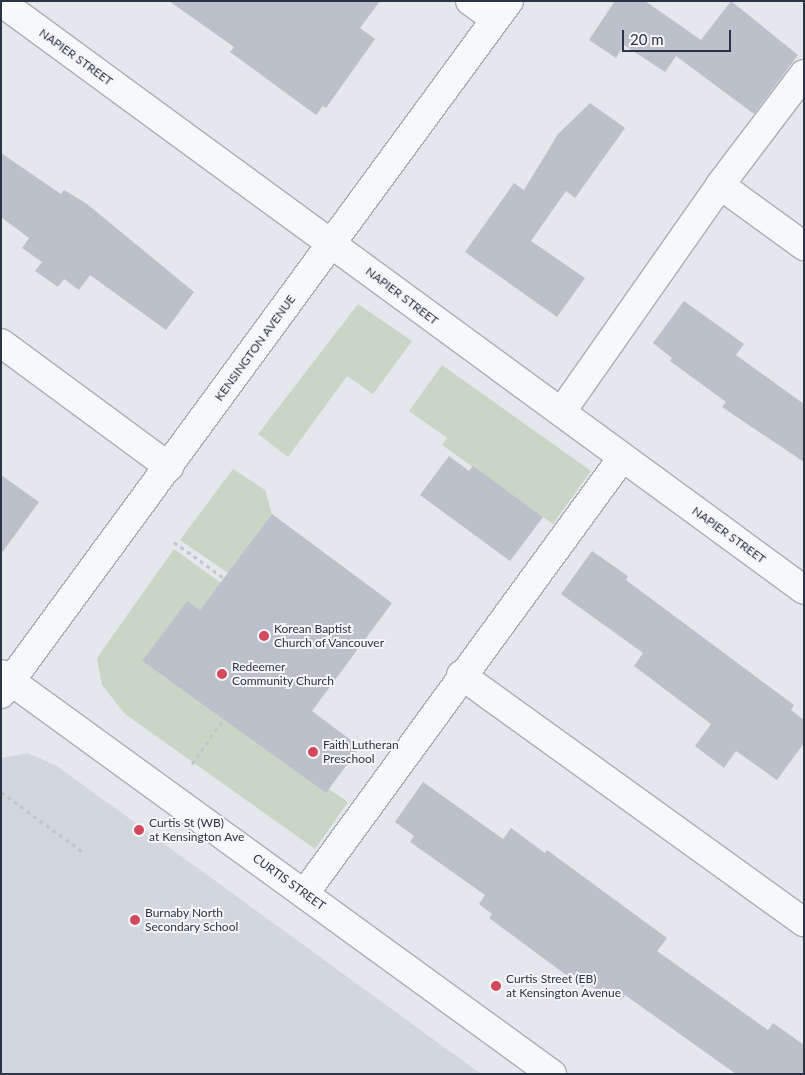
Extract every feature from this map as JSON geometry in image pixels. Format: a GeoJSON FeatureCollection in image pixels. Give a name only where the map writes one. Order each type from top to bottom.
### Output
{"type":"FeatureCollection","features":[{"type":"Feature","properties":{"kind":"street"},"geometry":{"type":"LineString","coordinates":[[470,1],[502,10]]}},
{"type":"Feature","properties":{"kind":"street","name":"NAPIER STREET"},"geometry":{"type":"LineString","coordinates":[[1,2],[804,590]]}},
{"type":"Feature","properties":{"kind":"street","name":"KENSINGTON AVENUE"},"geometry":{"type":"LineString","coordinates":[[4,683],[169,467],[502,10]]}},
{"type":"Feature","properties":{"kind":"street"},"geometry":{"type":"LineString","coordinates":[[562,411],[720,184],[804,74]]}},
{"type":"Feature","properties":{"kind":"street"},"geometry":{"type":"LineString","coordinates":[[720,184],[804,246]]}},
{"type":"Feature","properties":{"kind":"street"},"geometry":{"type":"LineString","coordinates":[[1,343],[169,467]]}},
{"type":"Feature","properties":{"kind":"street"},"geometry":{"type":"LineString","coordinates":[[305,893],[461,675],[622,458]]}},
{"type":"Feature","properties":{"kind":"street"},"geometry":{"type":"LineString","coordinates":[[461,675],[804,922]]}},
{"type":"Feature","properties":{"kind":"street","name":"CURTIS STREET"},"geometry":{"type":"LineString","coordinates":[[4,683],[305,893],[552,1074]]}},
{"type":"Feature","properties":{"kind":"path"},"geometry":{"type":"LineString","coordinates":[[174,542],[224,578]]}},
{"type":"Feature","properties":{"kind":"path"},"geometry":{"type":"LineString","coordinates":[[192,764],[225,717]]}},
{"type":"Feature","properties":{"kind":"path"},"geometry":{"type":"LineString","coordinates":[[1,792],[82,851]]}},
{"type":"Feature","properties":{"kind":"shaded area","name":"Burnaby North Secondary School"},"geometry":{"type":"Polygon","coordinates":[[[28,753],[57,766],[481,1074],[1,1074],[1,758],[28,753]]]}},
{"type":"Feature","properties":{"kind":"green space"},"geometry":{"type":"Polygon","coordinates":[[[358,304],[412,341],[373,394],[347,376],[288,457],[258,434],[358,304]]]}},
{"type":"Feature","properties":{"kind":"green space"},"geometry":{"type":"Polygon","coordinates":[[[442,365],[591,471],[553,524],[442,445],[447,438],[409,411],[442,365]]]}},
{"type":"Feature","properties":{"kind":"green space"},"geometry":{"type":"Polygon","coordinates":[[[233,469],[265,490],[272,514],[228,573],[180,540],[233,469]]]}},
{"type":"Feature","properties":{"kind":"green space"},"geometry":{"type":"Polygon","coordinates":[[[174,549],[221,583],[200,610],[187,601],[142,661],[326,793],[329,789],[348,802],[315,849],[125,714],[102,685],[97,658],[174,549]]]}},
{"type":"Feature","properties":{"kind":"building"},"geometry":{"type":"Polygon","coordinates":[[[169,1],[380,1],[360,28],[375,39],[326,108],[323,106],[316,115],[230,52],[234,47],[169,1]]]}},
{"type":"Feature","properties":{"kind":"building"},"geometry":{"type":"Polygon","coordinates":[[[615,1],[645,1],[701,40],[731,1],[798,55],[754,114],[676,56],[665,72],[624,45],[616,58],[589,40],[615,1]]]}},
{"type":"Feature","properties":{"kind":"building"},"geometry":{"type":"Polygon","coordinates":[[[590,103],[625,128],[575,198],[566,191],[531,241],[585,278],[557,317],[465,252],[514,183],[524,190],[558,134],[590,103]]]}},
{"type":"Feature","properties":{"kind":"building"},"geometry":{"type":"Polygon","coordinates":[[[1,153],[61,194],[64,190],[87,204],[194,292],[166,330],[90,275],[79,290],[64,279],[58,287],[35,271],[42,262],[22,248],[29,238],[1,217],[1,153]]]}},
{"type":"Feature","properties":{"kind":"building"},"geometry":{"type":"Polygon","coordinates":[[[684,301],[744,344],[736,355],[804,404],[804,462],[722,407],[726,402],[670,361],[672,358],[653,343],[684,301]]]}},
{"type":"Feature","properties":{"kind":"building"},"geometry":{"type":"Polygon","coordinates":[[[449,456],[469,471],[473,466],[543,517],[510,561],[420,495],[449,456]]]}},
{"type":"Feature","properties":{"kind":"building"},"geometry":{"type":"Polygon","coordinates":[[[1,475],[39,502],[1,554],[1,475]]]}},
{"type":"Feature","properties":{"kind":"building","name":"Korean Baptist Church of Vancouver"},"geometry":{"type":"Polygon","coordinates":[[[272,514],[392,603],[312,711],[360,747],[326,793],[142,661],[187,601],[200,610],[272,514]]]}},
{"type":"Feature","properties":{"kind":"building"},"geometry":{"type":"Polygon","coordinates":[[[592,551],[628,576],[626,580],[794,705],[791,710],[804,720],[804,743],[777,780],[736,751],[724,768],[695,746],[711,724],[634,666],[643,653],[561,594],[592,551]]]}},
{"type":"Feature","properties":{"kind":"building"},"geometry":{"type":"Polygon","coordinates":[[[423,782],[503,839],[511,828],[545,853],[547,850],[667,938],[657,951],[768,1030],[773,1023],[804,1045],[804,1074],[736,1074],[625,995],[621,1000],[603,987],[599,992],[588,984],[585,989],[489,918],[492,914],[479,904],[485,895],[410,842],[414,836],[395,822],[423,782]]]}},
{"type":"Feature","properties":{"kind":"place","name":"Korean Baptist Church of Vancouver"},"geometry":{"type":"Point","coordinates":[264,636]}},
{"type":"Feature","properties":{"kind":"place","name":"Redeemer Community Church"},"geometry":{"type":"Point","coordinates":[222,674]}},
{"type":"Feature","properties":{"kind":"place","name":"Faith Lutheran Preschool"},"geometry":{"type":"Point","coordinates":[313,752]}},
{"type":"Feature","properties":{"kind":"place","name":"Curtis St (WB) at Kensington Ave"},"geometry":{"type":"Point","coordinates":[139,830]}},
{"type":"Feature","properties":{"kind":"place","name":"Burnaby North Secondary School"},"geometry":{"type":"Point","coordinates":[135,920]}},
{"type":"Feature","properties":{"kind":"place","name":"Curtis Street (EB) at Kensington Avenue"},"geometry":{"type":"Point","coordinates":[496,986]}}]}
